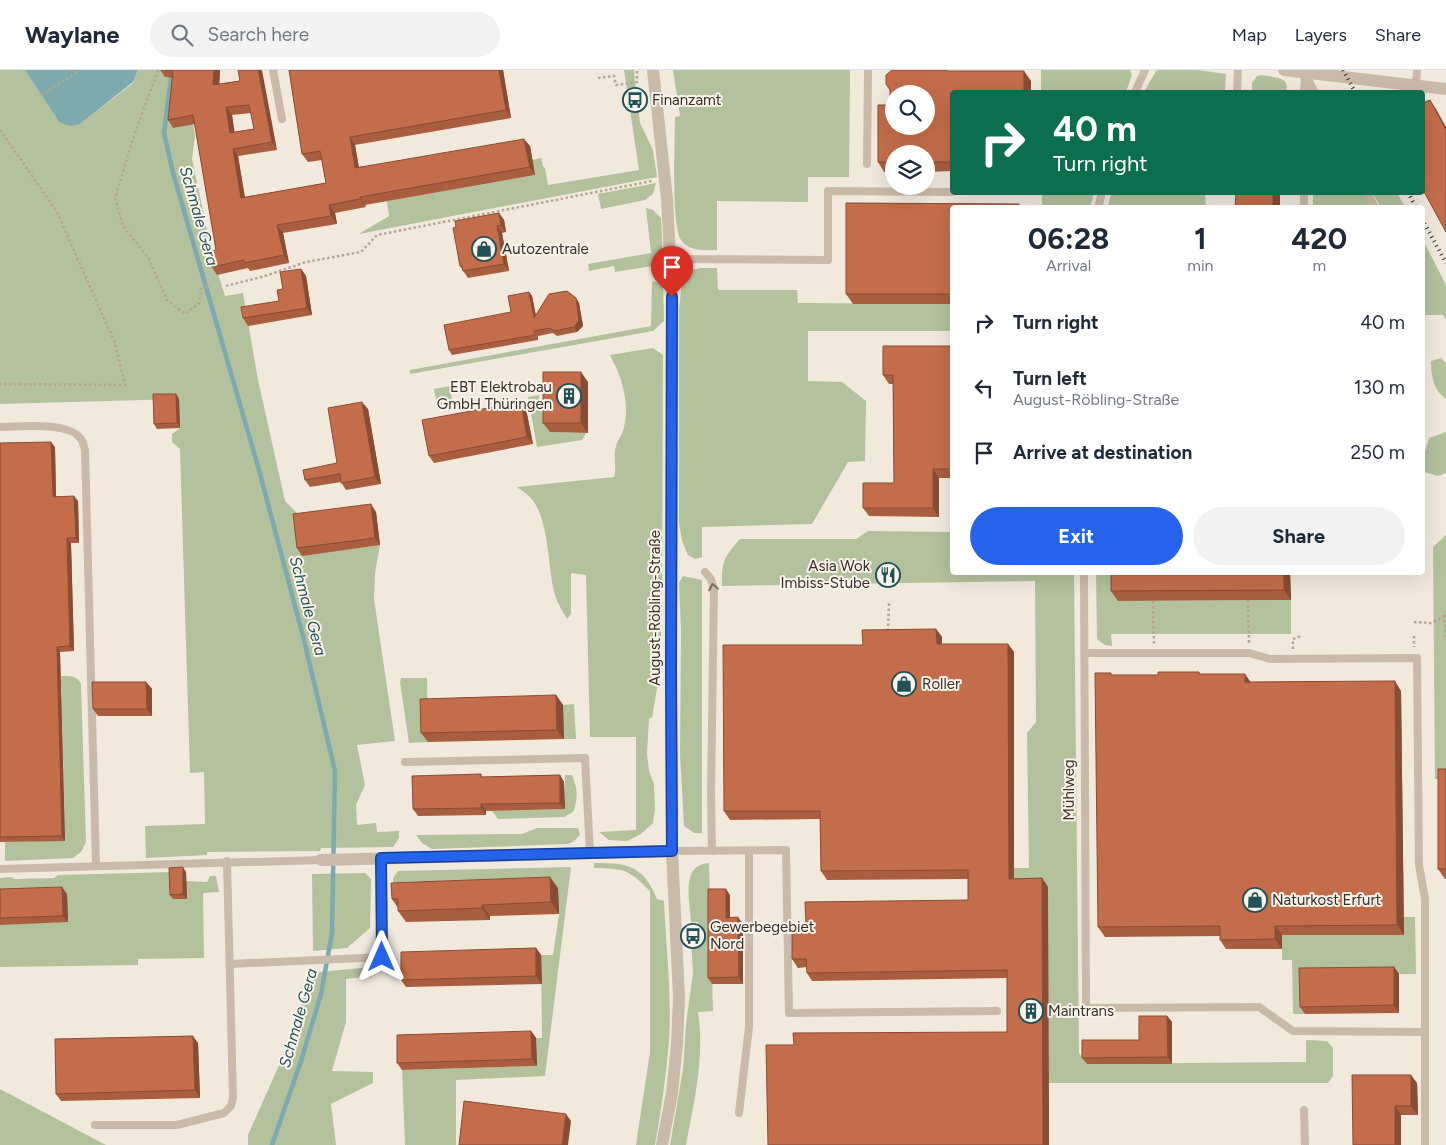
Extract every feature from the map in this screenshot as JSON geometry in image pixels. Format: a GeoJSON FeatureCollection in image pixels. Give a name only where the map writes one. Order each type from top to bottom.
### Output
{"type":"FeatureCollection","features":[{"type":"Feature","properties":{"kind":"street","name":"August-Röbling-Straße"},"geometry":{"type":"LineString","coordinates":[[653,70],[666,178],[672,297],[672,851],[679,998],[672,1093],[662,1145]]}},
{"type":"Feature","properties":{"kind":"street"},"geometry":{"type":"LineString","coordinates":[[1284,70],[1446,89]]}},
{"type":"Feature","properties":{"kind":"street"},"geometry":{"type":"LineString","coordinates":[[321,860],[672,851]]}},
{"type":"Feature","properties":{"kind":"lane"},"geometry":{"type":"LineString","coordinates":[[273,70],[282,119]]}},
{"type":"Feature","properties":{"kind":"lane"},"geometry":{"type":"LineString","coordinates":[[867,164],[868,70]]}},
{"type":"Feature","properties":{"kind":"lane"},"geometry":{"type":"LineString","coordinates":[[1136,90],[1144,70]]}},
{"type":"Feature","properties":{"kind":"lane"},"geometry":{"type":"LineString","coordinates":[[1237,90],[1238,70]]}},
{"type":"Feature","properties":{"kind":"lane"},"geometry":{"type":"LineString","coordinates":[[1416,86],[1417,70]]}},
{"type":"Feature","properties":{"kind":"lane"},"geometry":{"type":"LineString","coordinates":[[1304,90],[1306,72]]}},
{"type":"Feature","properties":{"kind":"lane"},"geometry":{"type":"LineString","coordinates":[[1306,72],[1313,90]]}},
{"type":"Feature","properties":{"kind":"lane"},"geometry":{"type":"LineString","coordinates":[[670,259],[828,260],[828,191],[950,192]]}},
{"type":"Feature","properties":{"kind":"lane"},"geometry":{"type":"LineString","coordinates":[[0,427],[54,426],[66,429],[81,438],[85,450],[96,866]]}},
{"type":"Feature","properties":{"kind":"lane"},"geometry":{"type":"LineString","coordinates":[[705,572],[711,578],[714,589],[712,851]]}},
{"type":"Feature","properties":{"kind":"lane","name":"Mühlweg"},"geometry":{"type":"LineString","coordinates":[[1084,575],[1086,1008],[1259,1007],[1293,1031],[1425,1032]]}},
{"type":"Feature","properties":{"kind":"lane"},"geometry":{"type":"LineString","coordinates":[[1085,652],[1249,652],[1270,659],[1417,658],[1419,865],[1425,899],[1425,1145]]}},
{"type":"Feature","properties":{"kind":"lane"},"geometry":{"type":"LineString","coordinates":[[405,762],[585,758],[590,853]]}},
{"type":"Feature","properties":{"kind":"lane"},"geometry":{"type":"LineString","coordinates":[[672,851],[786,850],[789,1012],[997,1011]]}},
{"type":"Feature","properties":{"kind":"lane"},"geometry":{"type":"LineString","coordinates":[[739,1113],[749,1028],[749,851]]}},
{"type":"Feature","properties":{"kind":"lane"},"geometry":{"type":"LineString","coordinates":[[230,964],[382,957],[381,858]]}},
{"type":"Feature","properties":{"kind":"lane"},"geometry":{"type":"LineString","coordinates":[[0,869],[227,861],[321,860]]}},
{"type":"Feature","properties":{"kind":"lane"},"geometry":{"type":"LineString","coordinates":[[94,1125],[177,1125],[217,1116],[228,1110],[233,1103],[227,861]]}},
{"type":"Feature","properties":{"kind":"lane"},"geometry":{"type":"LineString","coordinates":[[1304,1110],[1305,1145]]}},
{"type":"Feature","properties":{"kind":"path"},"geometry":{"type":"LineString","coordinates":[[41,95],[80,70]]}},
{"type":"Feature","properties":{"kind":"path"},"geometry":{"type":"LineString","coordinates":[[158,70],[134,136],[115,198],[123,226],[149,259],[167,300],[185,314],[199,303],[201,289],[210,286]]}},
{"type":"Feature","properties":{"kind":"path"},"geometry":{"type":"LineString","coordinates":[[598,78],[614,76],[616,85],[637,82],[637,70]]}},
{"type":"Feature","properties":{"kind":"path"},"geometry":{"type":"LineString","coordinates":[[0,130],[56,210],[115,343],[125,385],[0,384]]}},
{"type":"Feature","properties":{"kind":"path"},"geometry":{"type":"LineString","coordinates":[[226,286],[266,276],[306,262],[360,252],[376,235],[666,178]]}},
{"type":"Feature","properties":{"kind":"path"},"geometry":{"type":"LineString","coordinates":[[1248,600],[1249,652]]}},
{"type":"Feature","properties":{"kind":"path"},"geometry":{"type":"LineString","coordinates":[[1153,601],[1155,653]]}},
{"type":"Feature","properties":{"kind":"path"},"geometry":{"type":"LineString","coordinates":[[888,603],[888,633]]}},
{"type":"Feature","properties":{"kind":"path"},"geometry":{"type":"LineString","coordinates":[[1446,610],[1446,640]]}},
{"type":"Feature","properties":{"kind":"path"},"geometry":{"type":"LineString","coordinates":[[1414,622],[1431,623],[1445,617]]}},
{"type":"Feature","properties":{"kind":"path"},"geometry":{"type":"LineString","coordinates":[[1293,658],[1293,639],[1301,636]]}},
{"type":"Feature","properties":{"kind":"green space"},"geometry":{"type":"Polygon","coordinates":[[[0,70],[25,70],[59,122],[80,124],[133,83],[138,70],[166,70],[165,77],[179,79],[173,127],[193,124],[195,136],[192,159],[213,258],[225,296],[243,293],[258,380],[285,501],[300,516],[302,555],[380,545],[375,573],[374,599],[395,741],[357,745],[365,785],[356,805],[357,825],[376,823],[377,832],[399,831],[399,838],[393,847],[321,848],[320,851],[207,852],[207,855],[146,858],[145,826],[205,824],[204,772],[190,773],[180,449],[172,442],[172,434],[180,428],[179,399],[0,404],[0,70]]]}},
{"type":"Feature","properties":{"kind":"green space"},"geometry":{"type":"Polygon","coordinates":[[[624,70],[634,70],[640,123],[653,150],[657,177],[359,234],[389,216],[387,201],[535,175],[532,160],[541,158],[548,185],[639,170],[624,70]]]}},
{"type":"Feature","properties":{"kind":"green space"},"geometry":{"type":"Polygon","coordinates":[[[673,70],[850,70],[849,177],[808,177],[808,202],[717,201],[717,250],[698,250],[689,247],[681,240],[676,218],[674,182],[675,117],[680,116],[673,70]]]}},
{"type":"Feature","properties":{"kind":"green space"},"geometry":{"type":"Polygon","coordinates":[[[1041,70],[1130,70],[1132,75],[1127,90],[1041,90],[1041,70]]]}},
{"type":"Feature","properties":{"kind":"green space"},"geometry":{"type":"Polygon","coordinates":[[[1198,70],[1226,74],[1225,90],[1145,90],[1156,71],[1198,70]]]}},
{"type":"Feature","properties":{"kind":"green space"},"geometry":{"type":"Polygon","coordinates":[[[1263,75],[1279,78],[1285,81],[1286,90],[1252,90],[1252,83],[1257,76],[1263,75]]]}},
{"type":"Feature","properties":{"kind":"green space"},"geometry":{"type":"Polygon","coordinates":[[[656,183],[653,194],[645,200],[601,209],[598,194],[656,183]]]}},
{"type":"Feature","properties":{"kind":"green space"},"geometry":{"type":"Polygon","coordinates":[[[1042,195],[1093,195],[1091,205],[1042,205],[1042,195]]]}},
{"type":"Feature","properties":{"kind":"green space"},"geometry":{"type":"Polygon","coordinates":[[[1111,195],[1205,195],[1206,205],[1108,205],[1111,195]]]}},
{"type":"Feature","properties":{"kind":"green space"},"geometry":{"type":"Polygon","coordinates":[[[1313,195],[1365,195],[1370,205],[1313,205],[1313,195]]]}},
{"type":"Feature","properties":{"kind":"green space"},"geometry":{"type":"Polygon","coordinates":[[[1373,195],[1398,195],[1404,205],[1380,205],[1373,195]]]}},
{"type":"Feature","properties":{"kind":"green space"},"geometry":{"type":"Polygon","coordinates":[[[646,208],[653,210],[661,218],[663,260],[652,266],[615,272],[614,266],[589,271],[588,264],[651,253],[646,208]]]}},
{"type":"Feature","properties":{"kind":"green space"},"geometry":{"type":"Polygon","coordinates":[[[1425,244],[1446,285],[1446,320],[1443,315],[1425,315],[1425,244]]]}},
{"type":"Feature","properties":{"kind":"green space"},"geometry":{"type":"Polygon","coordinates":[[[700,268],[717,268],[718,290],[797,290],[798,303],[950,304],[950,331],[808,331],[808,381],[842,382],[866,401],[865,461],[848,462],[812,524],[702,527],[702,557],[695,559],[688,555],[682,541],[679,523],[679,308],[682,283],[689,271],[700,268]]]}},
{"type":"Feature","properties":{"kind":"green space"},"geometry":{"type":"Polygon","coordinates":[[[652,281],[663,284],[664,321],[653,331],[410,374],[410,370],[651,326],[652,281]]]}},
{"type":"Feature","properties":{"kind":"green space"},"geometry":{"type":"Polygon","coordinates":[[[653,348],[663,355],[660,671],[652,718],[649,718],[647,754],[649,771],[654,784],[655,809],[653,823],[641,834],[627,841],[609,840],[599,832],[636,830],[636,737],[590,737],[586,575],[571,573],[571,614],[567,619],[558,604],[554,591],[544,527],[540,515],[530,497],[517,487],[614,477],[615,450],[623,430],[626,408],[624,390],[610,355],[653,348]]]}},
{"type":"Feature","properties":{"kind":"green space"},"geometry":{"type":"Polygon","coordinates":[[[1441,358],[1446,363],[1446,399],[1438,391],[1432,372],[1431,361],[1441,358]]]}},
{"type":"Feature","properties":{"kind":"green space"},"geometry":{"type":"Polygon","coordinates":[[[450,386],[453,407],[438,410],[434,389],[450,386]]]}},
{"type":"Feature","properties":{"kind":"green space"},"geometry":{"type":"Polygon","coordinates":[[[539,395],[541,412],[550,410],[550,432],[586,433],[582,440],[537,447],[528,397],[539,395]]]}},
{"type":"Feature","properties":{"kind":"green space"},"geometry":{"type":"Polygon","coordinates":[[[1446,432],[1446,473],[1438,476],[1425,472],[1425,451],[1429,438],[1446,432]]]}},
{"type":"Feature","properties":{"kind":"green space"},"geometry":{"type":"Polygon","coordinates":[[[868,531],[950,532],[950,575],[1074,575],[1079,1053],[1087,1064],[1306,1062],[1306,1040],[1327,1041],[1333,1048],[1333,1076],[1328,1083],[1049,1083],[1048,887],[1014,887],[1014,868],[1029,868],[1027,733],[1036,722],[1035,581],[722,586],[723,565],[731,550],[740,539],[856,539],[868,531]]]}},
{"type":"Feature","properties":{"kind":"green space"},"geometry":{"type":"Polygon","coordinates":[[[1446,535],[1446,779],[1435,779],[1433,547],[1446,535]]]}},
{"type":"Feature","properties":{"kind":"green space"},"geometry":{"type":"Polygon","coordinates":[[[1096,575],[1141,575],[1118,601],[1291,600],[1291,634],[1111,634],[1112,646],[1105,645],[1097,639],[1096,575]]]}},
{"type":"Feature","properties":{"kind":"green space"},"geometry":{"type":"Polygon","coordinates":[[[683,576],[702,580],[702,833],[694,833],[684,826],[680,755],[681,630],[679,583],[683,576]]]}},
{"type":"Feature","properties":{"kind":"green space"},"geometry":{"type":"Polygon","coordinates":[[[61,676],[75,678],[81,684],[86,842],[81,852],[73,858],[5,861],[5,842],[65,840],[61,676]]]}},
{"type":"Feature","properties":{"kind":"green space"},"geometry":{"type":"Polygon","coordinates":[[[401,678],[427,678],[428,742],[409,743],[401,678]]]}},
{"type":"Feature","properties":{"kind":"green space"},"geometry":{"type":"Polygon","coordinates":[[[574,704],[576,739],[564,739],[563,705],[574,704]]]}},
{"type":"Feature","properties":{"kind":"green space"},"geometry":{"type":"Polygon","coordinates":[[[565,775],[572,775],[577,794],[573,812],[564,817],[498,819],[492,811],[565,809],[565,775]]]}},
{"type":"Feature","properties":{"kind":"green space"},"geometry":{"type":"Polygon","coordinates":[[[537,828],[578,828],[580,835],[568,844],[432,849],[422,843],[416,835],[522,834],[537,828]]]}},
{"type":"Feature","properties":{"kind":"green space"},"geometry":{"type":"Polygon","coordinates":[[[594,863],[625,865],[633,868],[646,879],[657,899],[664,901],[670,1024],[665,1081],[655,1145],[636,1145],[650,1052],[650,891],[625,871],[594,868],[594,863]]]}},
{"type":"Feature","properties":{"kind":"green space"},"geometry":{"type":"Polygon","coordinates":[[[709,863],[713,1011],[698,1012],[700,1029],[699,1062],[686,1145],[670,1145],[683,1069],[686,1024],[693,973],[691,939],[698,937],[698,922],[691,922],[690,877],[700,865],[709,863]]]}},
{"type":"Feature","properties":{"kind":"green space"},"geometry":{"type":"Polygon","coordinates":[[[571,867],[545,1076],[456,1080],[456,1145],[405,1145],[402,1070],[537,1066],[536,1038],[542,1038],[541,955],[553,955],[559,914],[393,895],[393,878],[398,871],[571,867]]]}},
{"type":"Feature","properties":{"kind":"green space"},"geometry":{"type":"Polygon","coordinates":[[[173,872],[174,899],[187,899],[186,881],[207,882],[210,876],[216,876],[219,892],[203,893],[204,958],[138,959],[138,965],[0,967],[0,878],[54,878],[58,875],[173,872]]]}},
{"type":"Feature","properties":{"kind":"green space"},"geometry":{"type":"Polygon","coordinates":[[[365,873],[371,879],[370,928],[347,948],[313,951],[312,874],[365,873]]]}},
{"type":"Feature","properties":{"kind":"green space"},"geometry":{"type":"Polygon","coordinates":[[[1403,917],[1415,917],[1416,974],[1305,975],[1305,1014],[1293,1014],[1292,960],[1282,960],[1282,935],[1403,935],[1403,917]]]}},
{"type":"Feature","properties":{"kind":"green space"},"geometry":{"type":"Polygon","coordinates":[[[372,967],[372,976],[346,979],[346,1022],[332,1071],[373,1072],[373,1083],[331,1104],[336,1145],[248,1145],[248,1135],[296,1027],[309,973],[372,967]]]}},
{"type":"Feature","properties":{"kind":"green space"},"geometry":{"type":"Polygon","coordinates":[[[0,1089],[106,1145],[0,1145],[0,1089]]]}},
{"type":"Feature","properties":{"kind":"water"},"geometry":{"type":"Polygon","coordinates":[[[25,70],[138,70],[133,82],[80,124],[70,126],[59,122],[25,70]]]}},
{"type":"Feature","properties":{"kind":"building"},"geometry":{"type":"Polygon","coordinates":[[[165,70],[214,70],[213,85],[240,81],[238,70],[258,70],[272,142],[233,149],[241,198],[326,183],[320,151],[302,154],[289,70],[499,70],[506,110],[350,137],[355,168],[524,139],[530,167],[360,197],[360,199],[329,205],[331,216],[277,225],[284,255],[244,263],[244,260],[212,267],[209,252],[216,250],[193,115],[168,120],[173,71],[165,70]],[[249,105],[226,107],[230,133],[254,129],[249,105]]]}},
{"type":"Feature","properties":{"kind":"building"},"geometry":{"type":"Polygon","coordinates":[[[892,70],[1024,71],[1024,90],[950,90],[950,162],[935,162],[935,145],[885,145],[885,162],[878,162],[878,105],[885,105],[885,135],[935,135],[935,85],[887,85],[886,75],[892,70]]]}},
{"type":"Feature","properties":{"kind":"building"},"geometry":{"type":"Polygon","coordinates":[[[1430,100],[1446,130],[1446,232],[1425,194],[1425,102],[1430,100]]]}},
{"type":"Feature","properties":{"kind":"building"},"geometry":{"type":"Polygon","coordinates":[[[1236,195],[1273,195],[1273,205],[1235,205],[1236,195]]]}},
{"type":"Feature","properties":{"kind":"building"},"geometry":{"type":"Polygon","coordinates":[[[846,203],[1019,204],[950,205],[950,294],[846,294],[846,203]]]}},
{"type":"Feature","properties":{"kind":"building"},"geometry":{"type":"Polygon","coordinates":[[[499,213],[501,225],[497,226],[504,264],[463,271],[462,266],[460,266],[453,228],[456,227],[455,221],[499,213]]]}},
{"type":"Feature","properties":{"kind":"building"},"geometry":{"type":"Polygon","coordinates":[[[301,269],[307,308],[243,318],[241,307],[279,301],[277,290],[283,289],[280,272],[301,269]]]}},
{"type":"Feature","properties":{"kind":"building"},"geometry":{"type":"Polygon","coordinates":[[[567,291],[576,298],[579,321],[574,327],[554,331],[550,328],[534,331],[535,335],[449,350],[444,325],[511,312],[508,296],[529,292],[534,318],[549,294],[567,291]]]}},
{"type":"Feature","properties":{"kind":"building"},"geometry":{"type":"Polygon","coordinates":[[[883,346],[950,346],[950,469],[933,469],[933,508],[863,508],[863,483],[894,483],[893,375],[883,375],[883,346]]]}},
{"type":"Feature","properties":{"kind":"building","name":"EBT Elektrobau GmbH Thüringen"},"geometry":{"type":"Polygon","coordinates":[[[543,372],[581,372],[581,423],[543,423],[543,372]]]}},
{"type":"Feature","properties":{"kind":"building"},"geometry":{"type":"Polygon","coordinates":[[[153,394],[176,394],[177,423],[154,424],[153,394]]]}},
{"type":"Feature","properties":{"kind":"building"},"geometry":{"type":"Polygon","coordinates":[[[362,402],[375,477],[341,483],[340,474],[305,480],[303,470],[337,463],[328,408],[362,402]]]}},
{"type":"Feature","properties":{"kind":"building"},"geometry":{"type":"Polygon","coordinates":[[[521,402],[527,437],[429,456],[422,420],[521,402]]]}},
{"type":"Feature","properties":{"kind":"building"},"geometry":{"type":"Polygon","coordinates":[[[51,442],[53,497],[74,496],[76,538],[67,538],[70,646],[57,647],[62,836],[0,837],[0,443],[51,442]]]}},
{"type":"Feature","properties":{"kind":"building"},"geometry":{"type":"Polygon","coordinates":[[[371,504],[375,538],[297,548],[293,514],[371,504]]]}},
{"type":"Feature","properties":{"kind":"building"},"geometry":{"type":"Polygon","coordinates":[[[1111,575],[1284,575],[1284,590],[1111,591],[1111,575]]]}},
{"type":"Feature","properties":{"kind":"building"},"geometry":{"type":"Polygon","coordinates":[[[936,629],[937,644],[1008,644],[1009,879],[1042,878],[1043,1145],[768,1145],[766,1045],[794,1045],[793,1033],[1007,1032],[1007,970],[807,973],[806,959],[792,959],[792,926],[806,925],[805,902],[968,900],[968,870],[821,871],[820,811],[724,811],[723,645],[863,645],[862,630],[936,629]]]}},
{"type":"Feature","properties":{"kind":"building"},"geometry":{"type":"Polygon","coordinates":[[[1158,672],[1245,674],[1245,682],[1395,681],[1397,925],[1275,926],[1275,939],[1220,940],[1220,926],[1098,927],[1095,673],[1158,675],[1158,672]]]}},
{"type":"Feature","properties":{"kind":"building"},"geometry":{"type":"Polygon","coordinates":[[[92,682],[146,682],[147,709],[93,709],[92,682]]]}},
{"type":"Feature","properties":{"kind":"building"},"geometry":{"type":"Polygon","coordinates":[[[556,695],[557,730],[421,733],[420,699],[556,695]]]}},
{"type":"Feature","properties":{"kind":"building"},"geometry":{"type":"Polygon","coordinates":[[[1438,769],[1446,769],[1446,869],[1438,869],[1438,769]]]}},
{"type":"Feature","properties":{"kind":"building"},"geometry":{"type":"Polygon","coordinates":[[[481,774],[481,777],[560,775],[560,803],[481,804],[481,808],[413,809],[412,776],[481,774]]]}},
{"type":"Feature","properties":{"kind":"building"},"geometry":{"type":"Polygon","coordinates":[[[183,867],[183,894],[170,895],[169,868],[183,867]]]}},
{"type":"Feature","properties":{"kind":"building"},"geometry":{"type":"Polygon","coordinates":[[[550,877],[551,902],[482,905],[482,908],[398,911],[398,899],[392,899],[391,883],[550,877]]]}},
{"type":"Feature","properties":{"kind":"building"},"geometry":{"type":"Polygon","coordinates":[[[62,887],[63,916],[0,918],[0,889],[62,887]]]}},
{"type":"Feature","properties":{"kind":"building"},"geometry":{"type":"Polygon","coordinates":[[[708,889],[726,889],[726,918],[738,917],[739,977],[708,978],[708,889]]]}},
{"type":"Feature","properties":{"kind":"building"},"geometry":{"type":"Polygon","coordinates":[[[536,948],[536,976],[401,980],[401,952],[536,948]]]}},
{"type":"Feature","properties":{"kind":"building"},"geometry":{"type":"Polygon","coordinates":[[[1394,967],[1394,1005],[1300,1007],[1299,968],[1394,967]]]}},
{"type":"Feature","properties":{"kind":"building"},"geometry":{"type":"Polygon","coordinates":[[[1139,1016],[1167,1016],[1168,1057],[1082,1058],[1082,1040],[1139,1040],[1139,1016]]]}},
{"type":"Feature","properties":{"kind":"building"},"geometry":{"type":"Polygon","coordinates":[[[531,1031],[532,1059],[397,1063],[397,1035],[531,1031]]]}},
{"type":"Feature","properties":{"kind":"building"},"geometry":{"type":"Polygon","coordinates":[[[193,1036],[195,1090],[56,1094],[55,1039],[193,1036]]]}},
{"type":"Feature","properties":{"kind":"building"},"geometry":{"type":"Polygon","coordinates":[[[1352,1075],[1411,1075],[1411,1106],[1395,1106],[1395,1145],[1353,1145],[1352,1075]]]}},
{"type":"Feature","properties":{"kind":"building"},"geometry":{"type":"Polygon","coordinates":[[[464,1101],[566,1114],[562,1145],[459,1145],[464,1101]]]}},
{"type":"Feature","properties":{"kind":"waterway","name":"Schmale Gera"},"geometry":{"type":"LineString","coordinates":[[171,78],[164,133],[173,173],[259,470],[304,640],[335,771],[332,933],[321,994],[301,1061],[272,1145]]}},
{"type":"Feature","properties":{"kind":"railway"},"geometry":{"type":"LineString","coordinates":[[1343,70],[1354,90]]}},
{"type":"Feature","properties":{"kind":"railway"},"geometry":{"type":"LineString","coordinates":[[1410,195],[1414,205]]}},
{"type":"Feature","properties":{"kind":"railway"},"geometry":{"type":"LineString","coordinates":[[1425,224],[1446,263]]}},
{"type":"Feature","properties":{"kind":"place","name":"Finanzamt"},"geometry":{"type":"Point","coordinates":[635,100]}},
{"type":"Feature","properties":{"kind":"place","name":"Autozentrale"},"geometry":{"type":"Point","coordinates":[484,249]}},
{"type":"Feature","properties":{"kind":"place","name":"EBT Elektrobau GmbH Thüringen"},"geometry":{"type":"Point","coordinates":[569,396]}},
{"type":"Feature","properties":{"kind":"place","name":"Asia Wok Imbiss-Stube"},"geometry":{"type":"Point","coordinates":[888,575]}},
{"type":"Feature","properties":{"kind":"place","name":"Roller"},"geometry":{"type":"Point","coordinates":[904,684]}},
{"type":"Feature","properties":{"kind":"place","name":"Naturkost Erfurt"},"geometry":{"type":"Point","coordinates":[1255,900]}},
{"type":"Feature","properties":{"kind":"place","name":"Gewerbegebiet Nord"},"geometry":{"type":"Point","coordinates":[693,936]}},
{"type":"Feature","properties":{"kind":"place","name":"Maintrans"},"geometry":{"type":"Point","coordinates":[1031,1011]}},
{"type":"Feature","properties":{"kind":"route"},"geometry":{"type":"LineString","coordinates":[[382,957],[381,858],[672,851],[672,297]]}}]}
